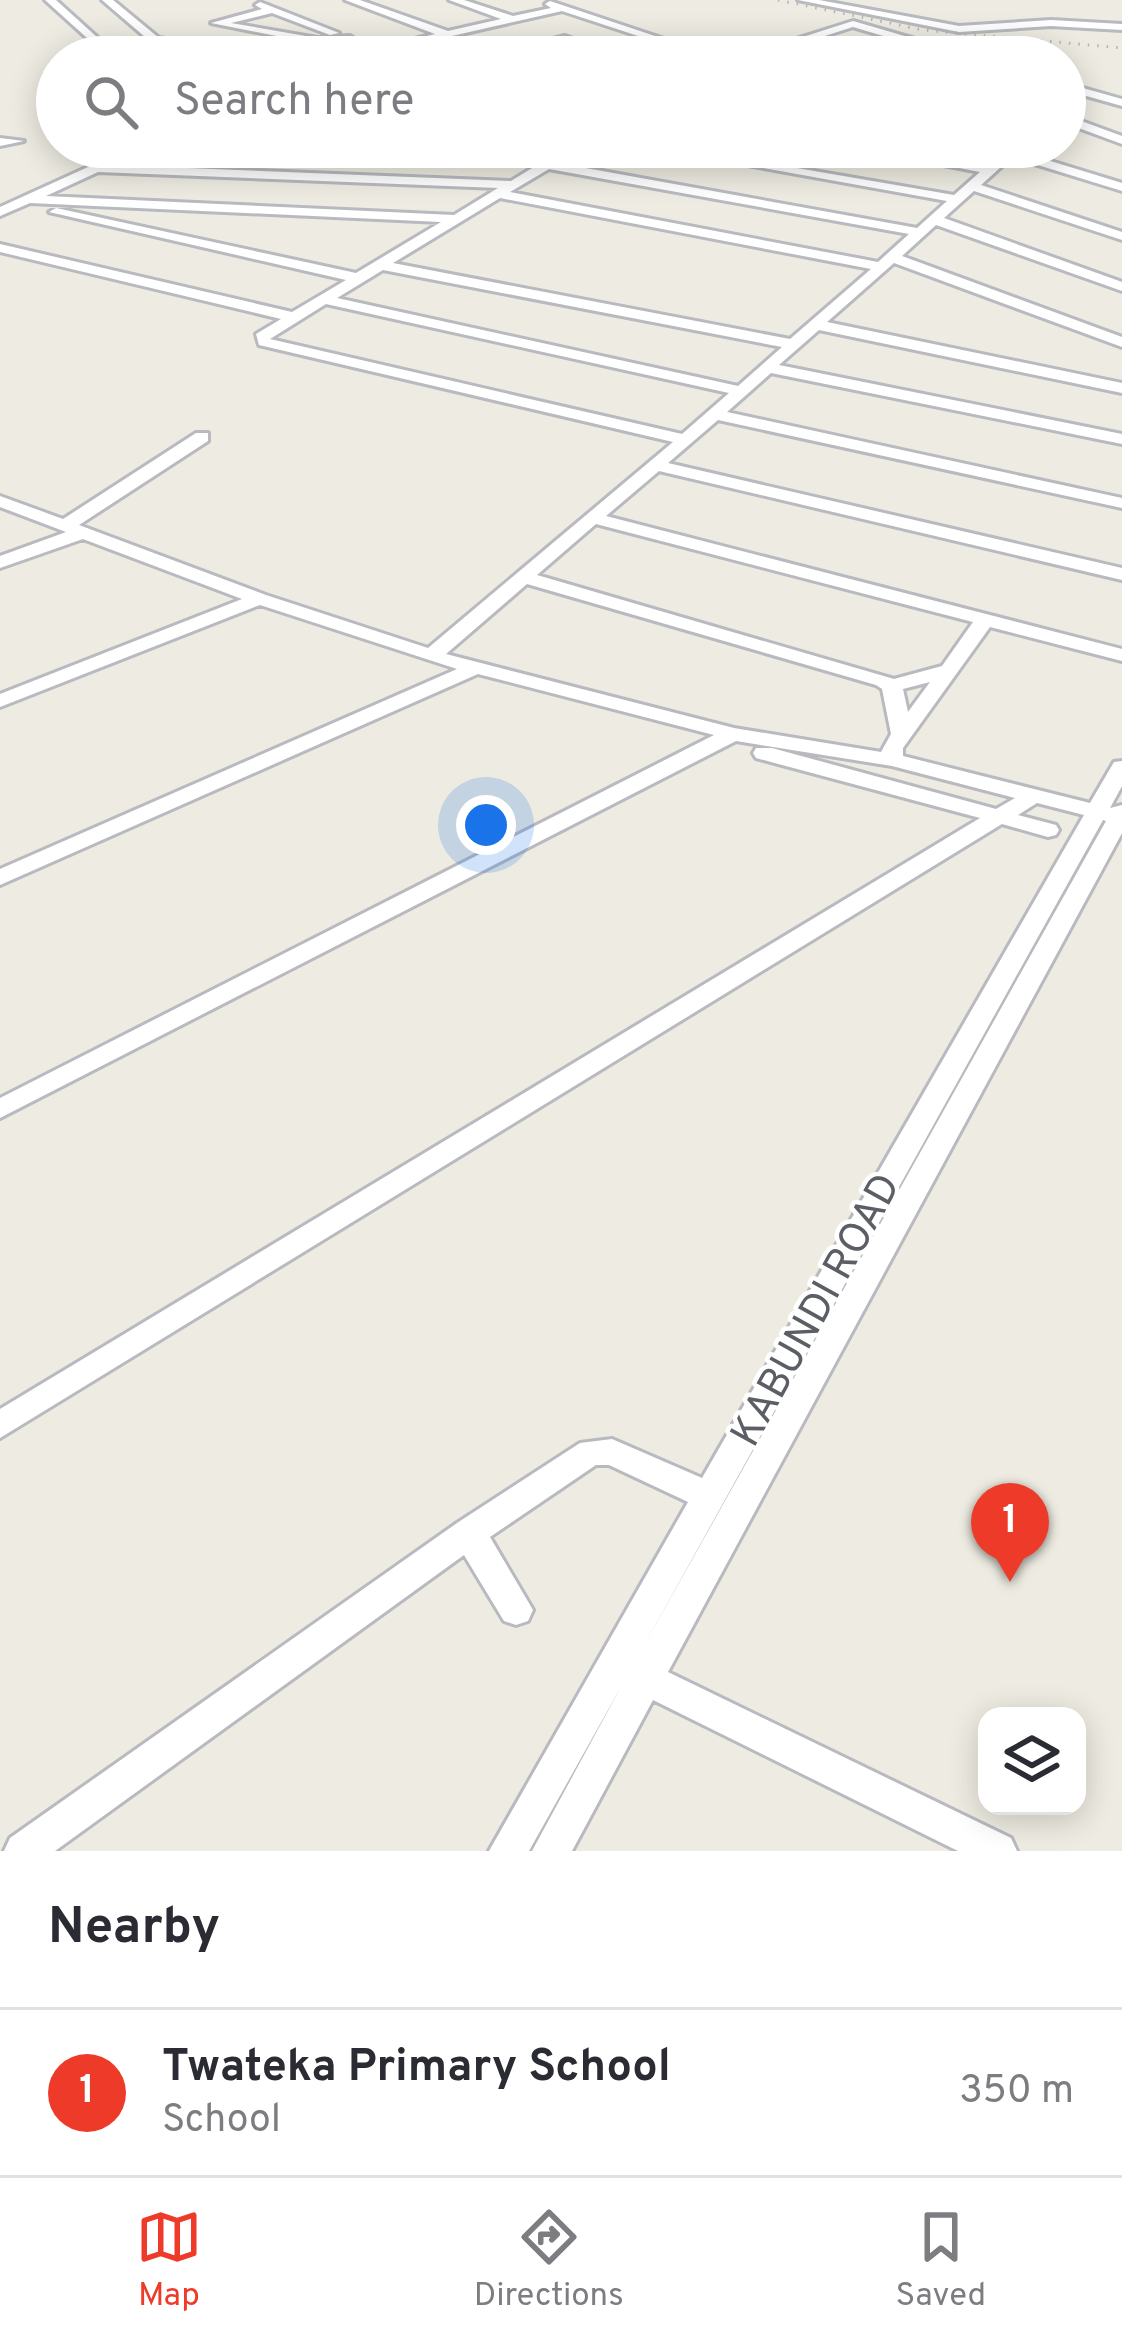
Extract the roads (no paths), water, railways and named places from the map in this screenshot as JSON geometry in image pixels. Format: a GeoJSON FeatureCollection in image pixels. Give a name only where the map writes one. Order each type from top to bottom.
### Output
{"type":"FeatureCollection","features":[{"type":"Feature","properties":{"kind":"street"},"geometry":{"type":"LineString","coordinates":[[90,2],[107,0],[150,36]]}},
{"type":"Feature","properties":{"kind":"street"},"geometry":{"type":"LineString","coordinates":[[246,0],[342,36]]}},
{"type":"Feature","properties":{"kind":"street"},"geometry":{"type":"LineString","coordinates":[[350,0],[446,34]]}},
{"type":"Feature","properties":{"kind":"street"},"geometry":{"type":"LineString","coordinates":[[454,0],[512,19]]}},
{"type":"Feature","properties":{"kind":"street"},"geometry":{"type":"LineString","coordinates":[[536,0],[648,36]]}},
{"type":"Feature","properties":{"kind":"street"},"geometry":{"type":"LineString","coordinates":[[812,1],[959,28],[1122,27]]}},
{"type":"Feature","properties":{"kind":"street"},"geometry":{"type":"LineString","coordinates":[[53,3],[74,4]]}},
{"type":"Feature","properties":{"kind":"street"},"geometry":{"type":"LineString","coordinates":[[53,3],[90,36]]}},
{"type":"Feature","properties":{"kind":"street"},"geometry":{"type":"LineString","coordinates":[[437,36],[562,8]]}},
{"type":"Feature","properties":{"kind":"street"},"geometry":{"type":"LineString","coordinates":[[273,10],[216,23],[289,36]]}},
{"type":"Feature","properties":{"kind":"street"},"geometry":{"type":"LineString","coordinates":[[814,36],[853,24],[894,36]]}},
{"type":"Feature","properties":{"kind":"street"},"geometry":{"type":"LineString","coordinates":[[1053,35],[1092,25]]}},
{"type":"Feature","properties":{"kind":"street"},"geometry":{"type":"LineString","coordinates":[[1086,93],[1122,104]]}},
{"type":"Feature","properties":{"kind":"street"},"geometry":{"type":"LineString","coordinates":[[1086,128],[1122,140]]}},
{"type":"Feature","properties":{"kind":"street"},"geometry":{"type":"LineString","coordinates":[[0,142],[18,141]]}},
{"type":"Feature","properties":{"kind":"street"},"geometry":{"type":"LineString","coordinates":[[543,168],[260,340],[683,439]]}},
{"type":"Feature","properties":{"kind":"street"},"geometry":{"type":"LineString","coordinates":[[565,168],[917,232]]}},
{"type":"Feature","properties":{"kind":"street"},"geometry":{"type":"LineString","coordinates":[[775,168],[955,199]]}},
{"type":"Feature","properties":{"kind":"street"},"geometry":{"type":"LineString","coordinates":[[979,168],[989,170]]}},
{"type":"Feature","properties":{"kind":"street"},"geometry":{"type":"LineString","coordinates":[[1063,168],[1122,188]]}},
{"type":"Feature","properties":{"kind":"street"},"geometry":{"type":"LineString","coordinates":[[0,212],[96,169],[506,189],[886,262],[1122,342]]}},
{"type":"Feature","properties":{"kind":"street"},"geometry":{"type":"LineString","coordinates":[[431,656],[716,414],[989,170]]}},
{"type":"Feature","properties":{"kind":"street"},"geometry":{"type":"LineString","coordinates":[[971,186],[1122,236]]}},
{"type":"Feature","properties":{"kind":"street"},"geometry":{"type":"LineString","coordinates":[[23,201],[454,219]]}},
{"type":"Feature","properties":{"kind":"street"},"geometry":{"type":"LineString","coordinates":[[23,201],[358,278]]}},
{"type":"Feature","properties":{"kind":"street"},"geometry":{"type":"LineString","coordinates":[[933,219],[1122,287]]}},
{"type":"Feature","properties":{"kind":"street"},"geometry":{"type":"LineString","coordinates":[[0,248],[293,317]]}},
{"type":"Feature","properties":{"kind":"street"},"geometry":{"type":"LineString","coordinates":[[381,265],[791,344]]}},
{"type":"Feature","properties":{"kind":"street"},"geometry":{"type":"LineString","coordinates":[[323,299],[740,391]]}},
{"type":"Feature","properties":{"kind":"street"},"geometry":{"type":"LineString","coordinates":[[814,324],[1122,388]]}},
{"type":"Feature","properties":{"kind":"street"},"geometry":{"type":"LineString","coordinates":[[766,367],[1122,439]]}},
{"type":"Feature","properties":{"kind":"street"},"geometry":{"type":"LineString","coordinates":[[716,414],[1122,503]]}},
{"type":"Feature","properties":{"kind":"street"},"geometry":{"type":"LineString","coordinates":[[0,562],[75,529],[202,437]]}},
{"type":"Feature","properties":{"kind":"street"},"geometry":{"type":"LineString","coordinates":[[656,464],[1122,574]]}},
{"type":"Feature","properties":{"kind":"street"},"geometry":{"type":"LineString","coordinates":[[0,501],[259,599],[431,656],[1048,830]]}},
{"type":"Feature","properties":{"kind":"street"},"geometry":{"type":"LineString","coordinates":[[593,518],[1122,655]]}},
{"type":"Feature","properties":{"kind":"street"},"geometry":{"type":"LineString","coordinates":[[524,578],[892,686],[948,670]]}},
{"type":"Feature","properties":{"kind":"street"},"geometry":{"type":"LineString","coordinates":[[0,701],[259,599]]}},
{"type":"Feature","properties":{"kind":"street"},"geometry":{"type":"LineString","coordinates":[[892,760],[892,748],[985,620]]}},
{"type":"Feature","properties":{"kind":"street"},"geometry":{"type":"LineString","coordinates":[[0,878],[476,668]]}},
{"type":"Feature","properties":{"kind":"street"},"geometry":{"type":"LineString","coordinates":[[892,686],[902,734]]}},
{"type":"Feature","properties":{"kind":"street"},"geometry":{"type":"LineString","coordinates":[[0,1109],[727,738],[892,760],[1115,815]]}},
{"type":"Feature","properties":{"kind":"street","name":"KABUNDI ROAD"},"geometry":{"type":"LineString","coordinates":[[508,1851],[630,1671],[1115,815],[1122,767]]}},
{"type":"Feature","properties":{"kind":"street"},"geometry":{"type":"LineString","coordinates":[[0,1425],[1033,796]]}},
{"type":"Feature","properties":{"kind":"street","name":"KABUNDI ROAD"},"geometry":{"type":"LineString","coordinates":[[551,1851],[709,1496],[862,1255]]}},
{"type":"Feature","properties":{"kind":"street"},"geometry":{"type":"LineString","coordinates":[[23,1851],[469,1533],[591,1452],[612,1452],[709,1496]]}},
{"type":"Feature","properties":{"kind":"street"},"geometry":{"type":"LineString","coordinates":[[469,1533],[516,1610]]}},
{"type":"Feature","properties":{"kind":"street"},"geometry":{"type":"LineString","coordinates":[[630,1671],[998,1851]]}},
{"type":"Feature","properties":{"kind":"railway"},"geometry":{"type":"LineString","coordinates":[[778,0],[923,30],[989,36]]}},
{"type":"Feature","properties":{"kind":"railway"},"geometry":{"type":"LineString","coordinates":[[1086,45],[1122,48]]}},
{"type":"Feature","properties":{"kind":"place","name":"Twateka Primary School"},"geometry":{"type":"Point","coordinates":[1010,1582]}}]}
